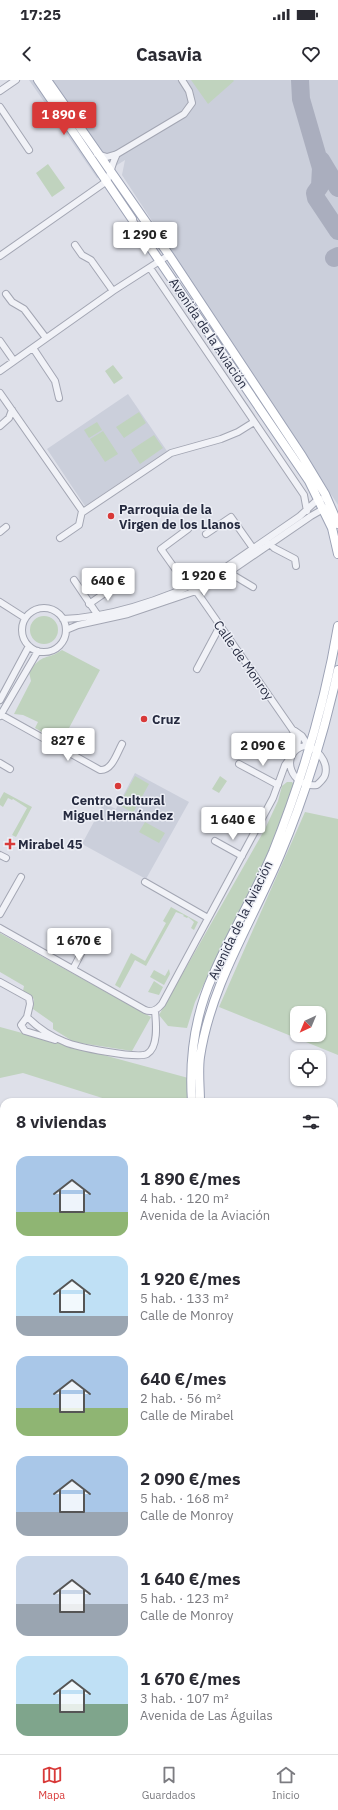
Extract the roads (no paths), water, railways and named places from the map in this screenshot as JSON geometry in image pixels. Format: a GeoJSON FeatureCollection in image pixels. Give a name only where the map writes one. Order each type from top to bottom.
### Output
{"type":"FeatureCollection","features":[{"type":"Feature","properties":{"kind":"main road","name":"Avenida de la Aviación"},"geometry":{"type":"LineString","coordinates":[[38,80],[109,177],[169,255],[302,456],[329,501],[338,524]]}},
{"type":"Feature","properties":{"kind":"main road","name":"Avenida de la Aviación"},"geometry":{"type":"LineString","coordinates":[[47,80],[97,154],[132,219]]}},
{"type":"Feature","properties":{"kind":"main road","name":"Avenida de la Aviación"},"geometry":{"type":"LineString","coordinates":[[146,241],[296,461],[324,510],[332,528],[338,554]]}},
{"type":"Feature","properties":{"kind":"main road","name":"Avenida de la Aviación"},"geometry":{"type":"LineString","coordinates":[[313,749],[314,732],[331,664],[338,626]]}},
{"type":"Feature","properties":{"kind":"main road","name":"Avenida de la Aviación"},"geometry":{"type":"LineString","coordinates":[[192,1098],[190,1077],[194,1041],[200,1013],[212,976],[259,883],[313,749],[338,670]]}},
{"type":"Feature","properties":{"kind":"main road","name":"Avenida de la Aviación"},"geometry":{"type":"LineString","coordinates":[[200,1098],[200,1059],[207,1019],[230,961],[280,854],[300,781]]}},
{"type":"Feature","properties":{"kind":"street"},"geometry":{"type":"LineString","coordinates":[[0,91],[16,80]]}},
{"type":"Feature","properties":{"kind":"street"},"geometry":{"type":"LineString","coordinates":[[97,154],[107,157],[117,154],[184,114],[192,103],[192,97],[182,80]]}},
{"type":"Feature","properties":{"kind":"street"},"geometry":{"type":"LineString","coordinates":[[0,107],[29,150]]}},
{"type":"Feature","properties":{"kind":"street"},"geometry":{"type":"LineString","coordinates":[[0,256],[109,177],[112,164],[117,154]]}},
{"type":"Feature","properties":{"kind":"street","name":"Avenida de la Aviación"},"geometry":{"type":"LineString","coordinates":[[132,219],[146,241]]}},
{"type":"Feature","properties":{"kind":"street"},"geometry":{"type":"LineString","coordinates":[[75,245],[82,255],[91,260],[113,291]]}},
{"type":"Feature","properties":{"kind":"street"},"geometry":{"type":"LineString","coordinates":[[0,371],[113,291],[169,255]]}},
{"type":"Feature","properties":{"kind":"street"},"geometry":{"type":"LineString","coordinates":[[150,268],[304,495],[307,511]]}},
{"type":"Feature","properties":{"kind":"street"},"geometry":{"type":"LineString","coordinates":[[6,294],[12,302],[24,309],[46,338]]}},
{"type":"Feature","properties":{"kind":"street"},"geometry":{"type":"LineString","coordinates":[[0,341],[14,361]]}},
{"type":"Feature","properties":{"kind":"street"},"geometry":{"type":"LineString","coordinates":[[33,348],[55,381],[59,398]]}},
{"type":"Feature","properties":{"kind":"street"},"geometry":{"type":"LineString","coordinates":[[0,393],[84,511]]}},
{"type":"Feature","properties":{"kind":"street"},"geometry":{"type":"LineString","coordinates":[[0,426],[9,418],[12,410]]}},
{"type":"Feature","properties":{"kind":"street"},"geometry":{"type":"LineString","coordinates":[[60,538],[79,525],[84,511],[172,453],[227,437],[254,422]]}},
{"type":"Feature","properties":{"kind":"street"},"geometry":{"type":"LineString","coordinates":[[63,619],[96,615],[126,609],[159,599],[216,574],[311,516],[324,510],[329,501],[304,495]]}},
{"type":"Feature","properties":{"kind":"street"},"geometry":{"type":"LineString","coordinates":[[268,542],[307,511],[317,499]]}},
{"type":"Feature","properties":{"kind":"street"},"geometry":{"type":"LineString","coordinates":[[206,534],[231,517],[254,551]]}},
{"type":"Feature","properties":{"kind":"street"},"geometry":{"type":"LineString","coordinates":[[0,532],[6,528]]}},
{"type":"Feature","properties":{"kind":"street"},"geometry":{"type":"LineString","coordinates":[[188,529],[161,549],[188,587],[196,591]]}},
{"type":"Feature","properties":{"kind":"street"},"geometry":{"type":"LineString","coordinates":[[268,542],[295,559],[296,566]]}},
{"type":"Feature","properties":{"kind":"street"},"geometry":{"type":"LineString","coordinates":[[66,630],[78,625],[146,609],[196,591],[228,572],[254,551]]}},
{"type":"Feature","properties":{"kind":"street"},"geometry":{"type":"LineString","coordinates":[[228,572],[253,587]]}},
{"type":"Feature","properties":{"kind":"street"},"geometry":{"type":"LineString","coordinates":[[74,580],[96,615],[103,620]]}},
{"type":"Feature","properties":{"kind":"street"},"geometry":{"type":"LineString","coordinates":[[89,604],[115,586]]}},
{"type":"Feature","properties":{"kind":"street","name":"Calle de Monroy"},"geometry":{"type":"LineString","coordinates":[[196,591],[292,729],[298,740],[297,749]]}},
{"type":"Feature","properties":{"kind":"street"},"geometry":{"type":"LineString","coordinates":[[0,602],[25,618]]}},
{"type":"Feature","properties":{"kind":"street"},"geometry":{"type":"LineString","coordinates":[[45,608],[54,610],[63,619],[66,630],[63,640],[59,646],[50,650],[38,651],[29,646],[22,636],[22,628],[25,618],[36,609],[45,608]]}},
{"type":"Feature","properties":{"kind":"street"},"geometry":{"type":"LineString","coordinates":[[198,669],[220,626]]}},
{"type":"Feature","properties":{"kind":"street"},"geometry":{"type":"LineString","coordinates":[[0,700],[29,646]]}},
{"type":"Feature","properties":{"kind":"street"},"geometry":{"type":"LineString","coordinates":[[38,651],[0,715],[100,770],[110,766],[122,744]]}},
{"type":"Feature","properties":{"kind":"street","name":"Calle de Monroy"},"geometry":{"type":"LineString","coordinates":[[279,782],[288,773],[300,781],[316,785],[325,774],[325,766],[313,749],[302,736],[292,729]]}},
{"type":"Feature","properties":{"kind":"street"},"geometry":{"type":"LineString","coordinates":[[302,736],[309,736],[314,732]]}},
{"type":"Feature","properties":{"kind":"street"},"geometry":{"type":"LineString","coordinates":[[0,982],[29,998],[30,1004],[27,1017],[21,1025],[25,1031],[64,1042],[125,1054],[147,1054],[151,1050],[157,1033],[157,1009],[273,798],[285,765],[297,749],[304,746],[313,749]]}},
{"type":"Feature","properties":{"kind":"street"},"geometry":{"type":"LineString","coordinates":[[290,758],[290,767],[300,781]]}},
{"type":"Feature","properties":{"kind":"street"},"geometry":{"type":"LineString","coordinates":[[0,763],[10,768]]}},
{"type":"Feature","properties":{"kind":"street"},"geometry":{"type":"LineString","coordinates":[[239,764],[279,782]]}},
{"type":"Feature","properties":{"kind":"street"},"geometry":{"type":"LineString","coordinates":[[215,841],[242,856]]}},
{"type":"Feature","properties":{"kind":"street"},"geometry":{"type":"LineString","coordinates":[[0,914],[20,877]]}},
{"type":"Feature","properties":{"kind":"street"},"geometry":{"type":"LineString","coordinates":[[145,882],[208,918]]}},
{"type":"Feature","properties":{"kind":"street"},"geometry":{"type":"LineString","coordinates":[[0,928],[145,1010],[150,1012],[157,1009]]}},
{"type":"Feature","properties":{"kind":"street"},"geometry":{"type":"LineString","coordinates":[[73,969],[89,938]]}},
{"type":"Feature","properties":{"kind":"street"},"geometry":{"type":"LineString","coordinates":[[27,1017],[33,1023],[64,1042]]}},
{"type":"Feature","properties":{"kind":"place","name":"Parroquia de la Virgen de los Llanos"},"geometry":{"type":"Point","coordinates":[111,516]}},
{"type":"Feature","properties":{"kind":"place","name":"Cruz"},"geometry":{"type":"Point","coordinates":[144,719]}},
{"type":"Feature","properties":{"kind":"place","name":"Centro Cultural Miguel Hernández"},"geometry":{"type":"Point","coordinates":[118,786]}},
{"type":"Feature","properties":{"kind":"place","name":"Mirabel 45"},"geometry":{"type":"Point","coordinates":[10,844]}}]}
